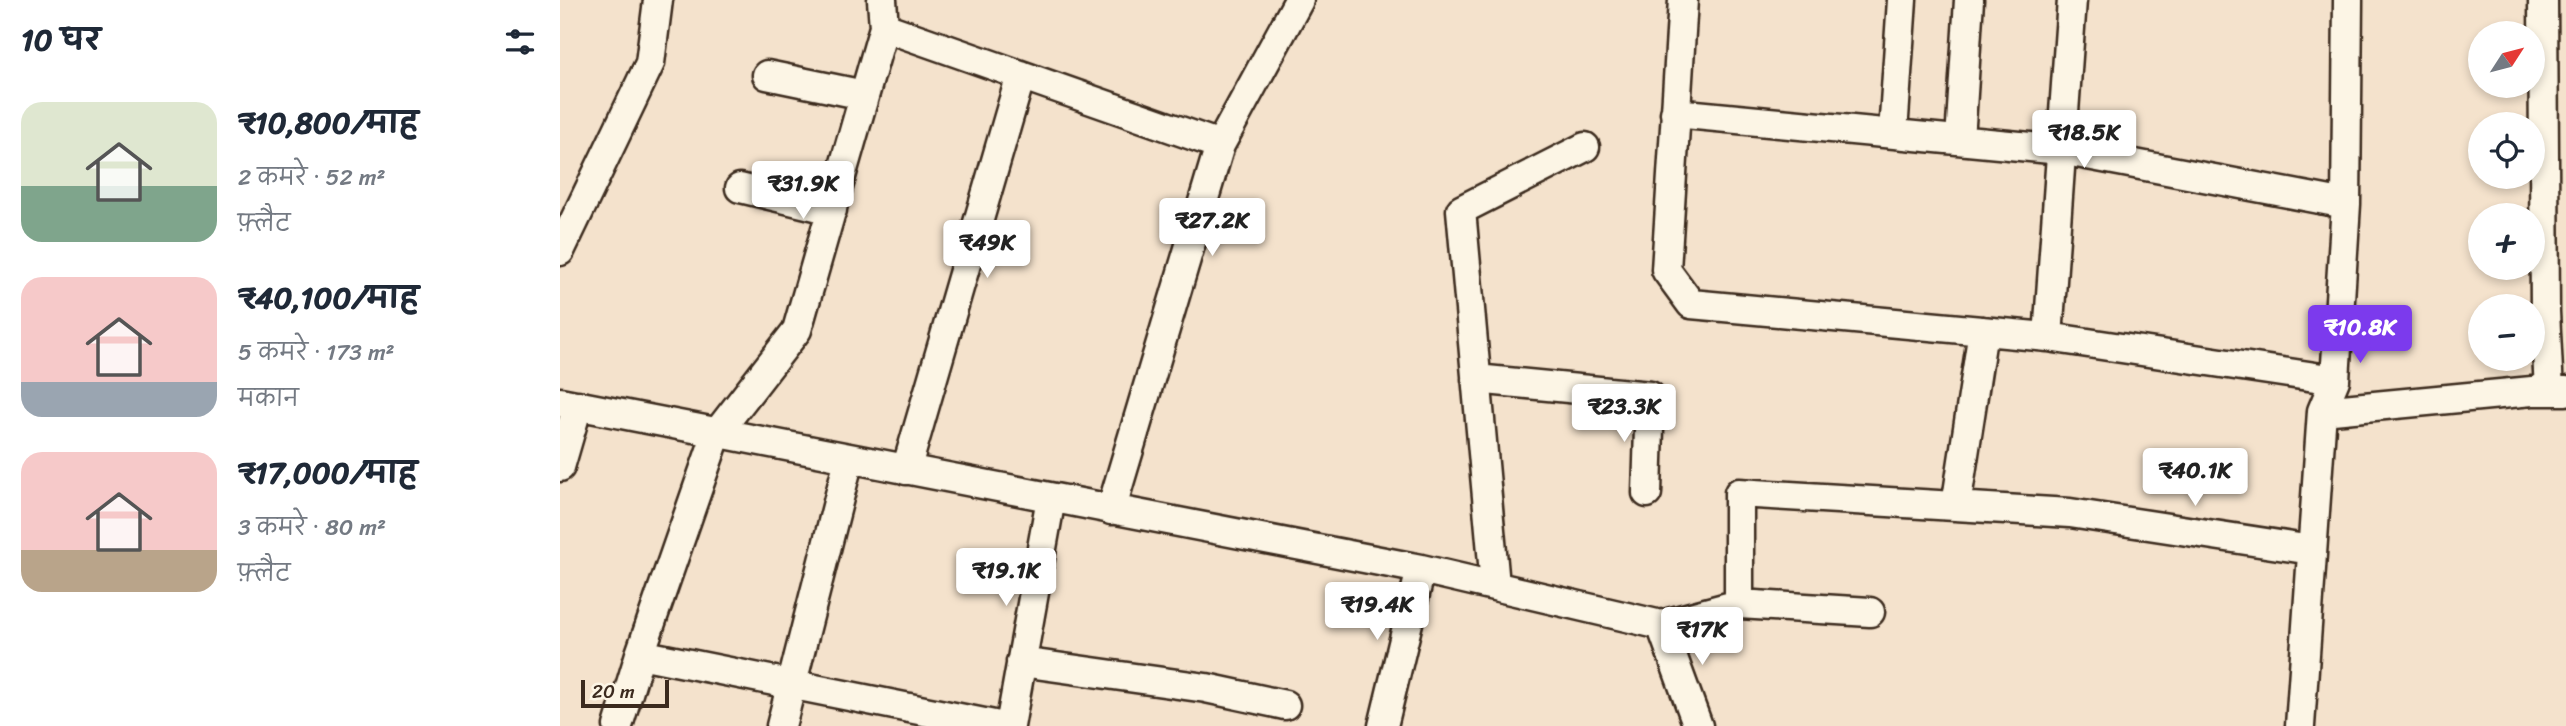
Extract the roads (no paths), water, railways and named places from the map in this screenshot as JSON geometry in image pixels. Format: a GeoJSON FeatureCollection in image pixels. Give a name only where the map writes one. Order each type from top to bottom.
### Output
{"type":"FeatureCollection","features":[{"type":"Feature","properties":{"kind":"street"},"geometry":{"type":"LineString","coordinates":[[560,251],[650,63],[658,0]]}},
{"type":"Feature","properties":{"kind":"street"},"geometry":{"type":"LineString","coordinates":[[1111,510],[1220,145],[1299,0]]}},
{"type":"Feature","properties":{"kind":"street"},"geometry":{"type":"LineString","coordinates":[[1683,0],[1666,270],[1691,304],[2048,337],[2334,380]]}},
{"type":"Feature","properties":{"kind":"street"},"geometry":{"type":"LineString","coordinates":[[1893,133],[1902,0]]}},
{"type":"Feature","properties":{"kind":"street"},"geometry":{"type":"LineString","coordinates":[[1961,140],[1969,0]]}},
{"type":"Feature","properties":{"kind":"street"},"geometry":{"type":"LineString","coordinates":[[2048,337],[2072,0]]}},
{"type":"Feature","properties":{"kind":"street"},"geometry":{"type":"LineString","coordinates":[[2300,726],[2322,411],[2334,380],[2346,204],[2347,0]]}},
{"type":"Feature","properties":{"kind":"street"},"geometry":{"type":"LineString","coordinates":[[2322,411],[2557,391],[2545,312],[2543,0]]}},
{"type":"Feature","properties":{"kind":"street"},"geometry":{"type":"LineString","coordinates":[[618,726],[640,654],[717,433],[797,330],[864,95],[883,14],[1021,75],[1220,145]]}},
{"type":"Feature","properties":{"kind":"street"},"geometry":{"type":"LineString","coordinates":[[767,75],[864,95]]}},
{"type":"Feature","properties":{"kind":"street"},"geometry":{"type":"LineString","coordinates":[[906,470],[1021,75]]}},
{"type":"Feature","properties":{"kind":"street"},"geometry":{"type":"LineString","coordinates":[[1675,113],[2061,150],[2346,204]]}},
{"type":"Feature","properties":{"kind":"street"},"geometry":{"type":"LineString","coordinates":[[1495,585],[1461,210],[1585,147]]}},
{"type":"Feature","properties":{"kind":"street"},"geometry":{"type":"LineString","coordinates":[[740,188],[832,210]]}},
{"type":"Feature","properties":{"kind":"street"},"geometry":{"type":"LineString","coordinates":[[1956,506],[1983,331]]}},
{"type":"Feature","properties":{"kind":"street"},"geometry":{"type":"LineString","coordinates":[[1476,379],[1650,396],[1647,493]]}},
{"type":"Feature","properties":{"kind":"street"},"geometry":{"type":"LineString","coordinates":[[560,467],[569,404],[1421,569],[1661,625],[1739,604],[1870,612]]}},
{"type":"Feature","properties":{"kind":"street"},"geometry":{"type":"LineString","coordinates":[[781,726],[849,459]]}},
{"type":"Feature","properties":{"kind":"street"},"geometry":{"type":"LineString","coordinates":[[1739,604],[1739,493],[2070,513],[2312,550]]}},
{"type":"Feature","properties":{"kind":"street"},"geometry":{"type":"LineString","coordinates":[[1010,726],[1051,498]]}},
{"type":"Feature","properties":{"kind":"street"},"geometry":{"type":"LineString","coordinates":[[1383,726],[1421,569]]}},
{"type":"Feature","properties":{"kind":"street"},"geometry":{"type":"LineString","coordinates":[[1661,625],[1698,726]]}},
{"type":"Feature","properties":{"kind":"street"},"geometry":{"type":"LineString","coordinates":[[640,654],[999,726]]}},
{"type":"Feature","properties":{"kind":"street"},"geometry":{"type":"LineString","coordinates":[[1021,662],[1206,688],[1285,705]]}}]}
